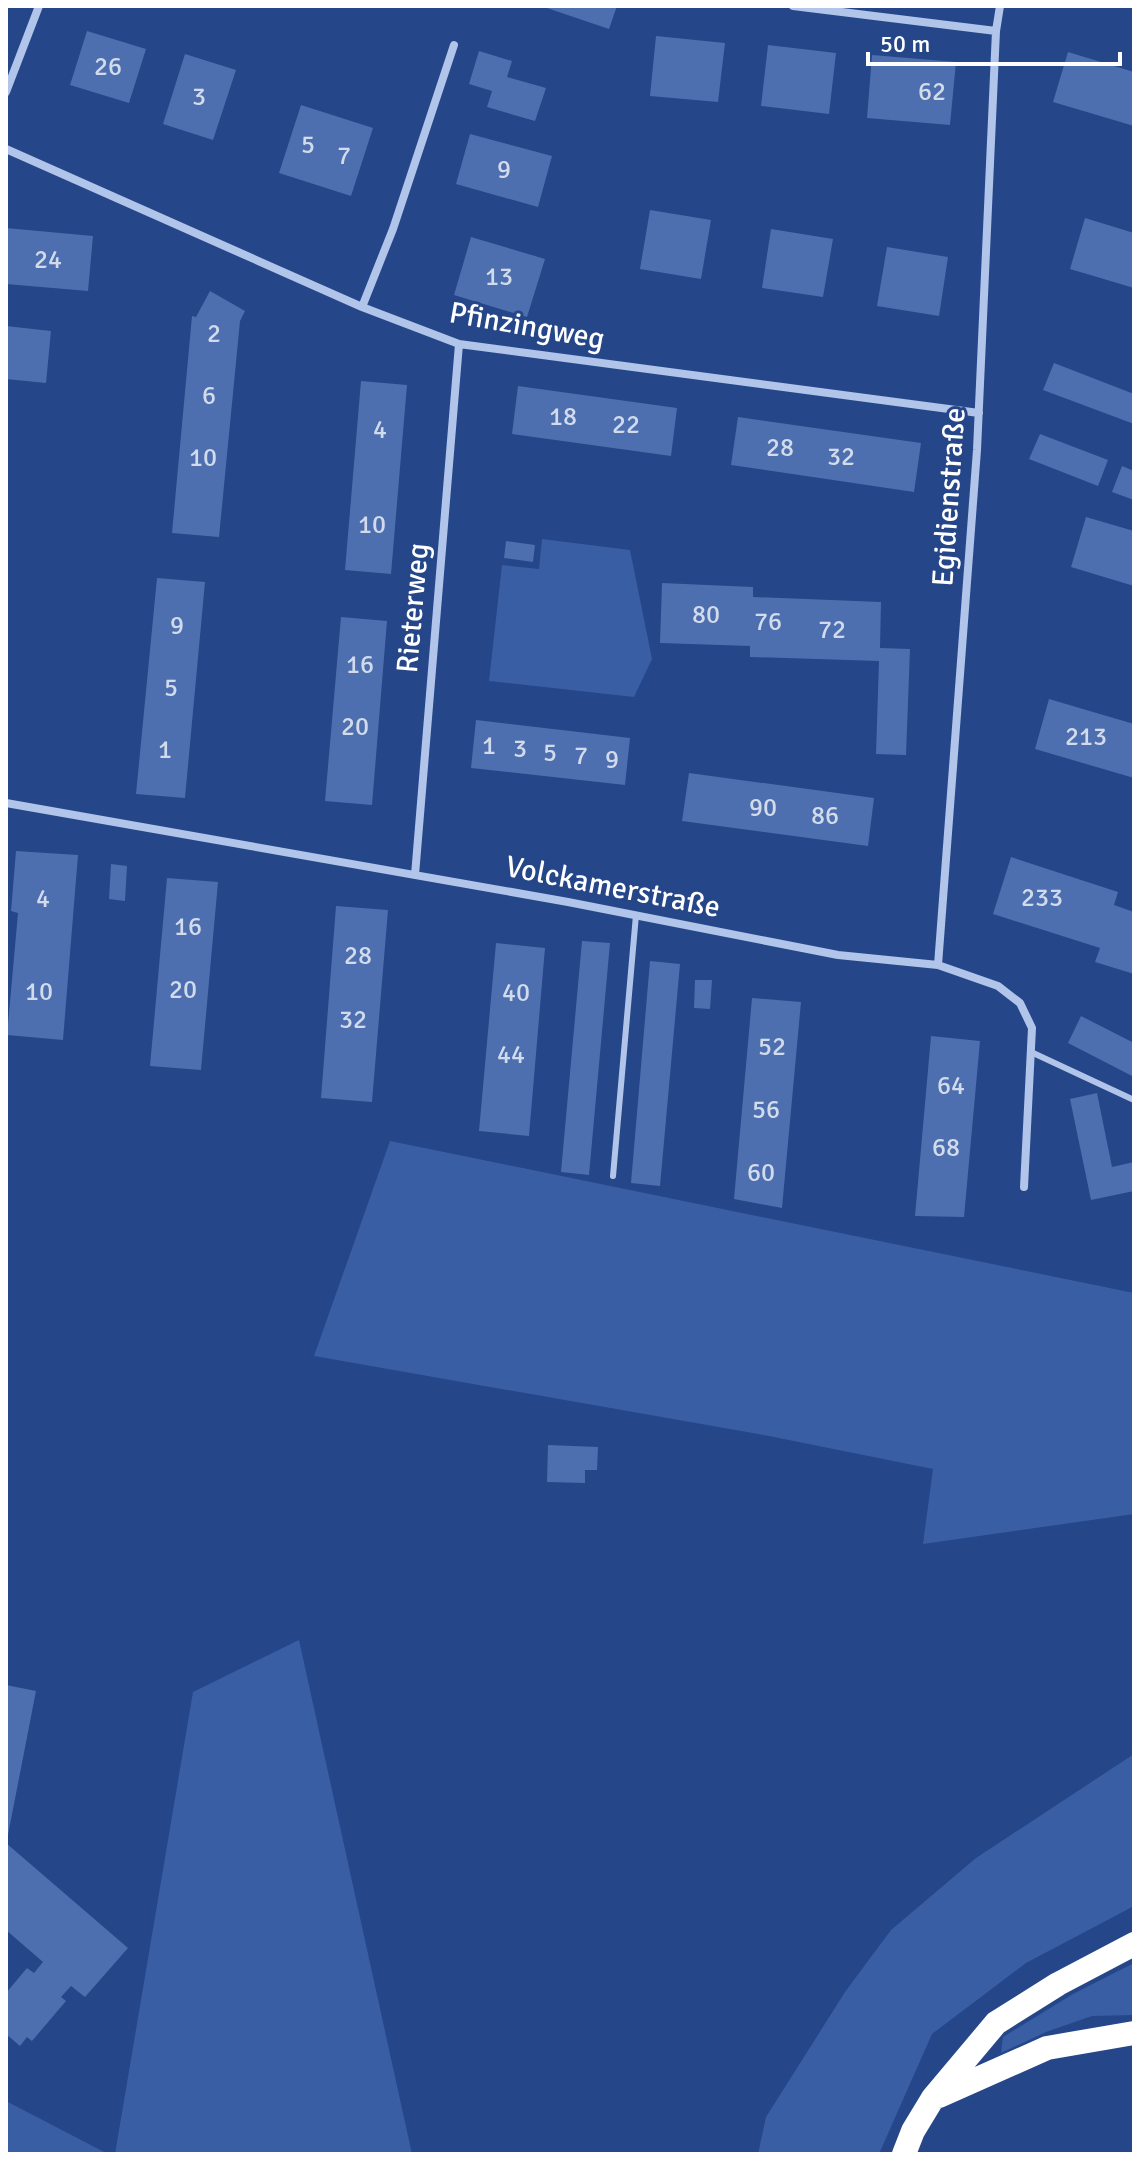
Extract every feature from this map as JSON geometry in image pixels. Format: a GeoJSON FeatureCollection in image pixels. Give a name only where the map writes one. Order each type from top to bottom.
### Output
{"type":"FeatureCollection","features":[{"type":"Feature","properties":{"kind":"highway"},"geometry":{"type":"LineString","coordinates":[[904,2154],[913,2131],[933,2098],[996,2023],[1058,1984],[1134,1944]]}},
{"type":"Feature","properties":{"kind":"highway"},"geometry":{"type":"LineString","coordinates":[[933,2098],[1047,2048],[1134,2033]]}},
{"type":"Feature","properties":{"kind":"street"},"geometry":{"type":"LineString","coordinates":[[6,92],[39,6]]}},
{"type":"Feature","properties":{"kind":"street"},"geometry":{"type":"LineString","coordinates":[[793,6],[996,31]]}},
{"type":"Feature","properties":{"kind":"street","name":"Egidienstraße"},"geometry":{"type":"LineString","coordinates":[[938,965],[979,413],[996,31],[1000,6]]}},
{"type":"Feature","properties":{"kind":"street"},"geometry":{"type":"LineString","coordinates":[[362,307],[397,217],[454,45]]}},
{"type":"Feature","properties":{"kind":"street","name":"Pfinzingweg"},"geometry":{"type":"LineString","coordinates":[[6,149],[362,307],[459,344],[979,413]]}},
{"type":"Feature","properties":{"kind":"street","name":"Rieterweg"},"geometry":{"type":"LineString","coordinates":[[415,875],[459,344]]}},
{"type":"Feature","properties":{"kind":"street","name":"Volckamerstraße"},"geometry":{"type":"LineString","coordinates":[[6,803],[636,915],[838,955],[938,965],[998,986],[1020,1003],[1032,1028],[1024,1187]]}},
{"type":"Feature","properties":{"kind":"lane"},"geometry":{"type":"LineString","coordinates":[[613,1176],[636,915]]}},
{"type":"Feature","properties":{"kind":"lane"},"geometry":{"type":"LineString","coordinates":[[1031,1052],[1134,1100]]}},
{"type":"Feature","properties":{"kind":"shaded area"},"geometry":{"type":"Polygon","coordinates":[[[542,539],[630,550],[652,659],[634,697],[489,681],[502,565],[539,569],[542,539]]]}},
{"type":"Feature","properties":{"kind":"shaded area"},"geometry":{"type":"Polygon","coordinates":[[[390,1141],[1134,1293],[1134,1514],[923,1544],[933,1469],[764,1435],[314,1356],[390,1141]]]}},
{"type":"Feature","properties":{"kind":"shaded area"},"geometry":{"type":"Polygon","coordinates":[[[299,1640],[412,2154],[115,2154],[193,1692],[299,1640]]]}},
{"type":"Feature","properties":{"kind":"shaded area"},"geometry":{"type":"Polygon","coordinates":[[[1134,1754],[1134,1906],[1026,1963],[932,2034],[879,2154],[758,2154],[766,2117],[845,1992],[891,1930],[976,1858],[1134,1754]]]}},
{"type":"Feature","properties":{"kind":"shaded area"},"geometry":{"type":"Polygon","coordinates":[[[1134,1963],[1134,2015],[1092,2016],[1046,2032],[1001,2053],[1003,2037],[1073,1994],[1134,1963]]]}},
{"type":"Feature","properties":{"kind":"shaded area"},"geometry":{"type":"Polygon","coordinates":[[[6,2101],[108,2154],[6,2154],[6,2101]]]}},
{"type":"Feature","properties":{"kind":"building"},"geometry":{"type":"Polygon","coordinates":[[[541,6],[617,6],[609,29],[541,6]]]}},
{"type":"Feature","properties":{"kind":"building"},"geometry":{"type":"Polygon","coordinates":[[[87,31],[146,49],[129,103],[70,85],[87,31]]]}},
{"type":"Feature","properties":{"kind":"building"},"geometry":{"type":"Polygon","coordinates":[[[656,36],[725,43],[718,102],[650,96],[656,36]]]}},
{"type":"Feature","properties":{"kind":"building"},"geometry":{"type":"Polygon","coordinates":[[[768,45],[836,53],[829,114],[761,106],[768,45]]]}},
{"type":"Feature","properties":{"kind":"building"},"geometry":{"type":"Polygon","coordinates":[[[479,51],[512,61],[507,77],[546,88],[535,121],[487,107],[492,91],[469,84],[479,51]]]}},
{"type":"Feature","properties":{"kind":"building"},"geometry":{"type":"Polygon","coordinates":[[[1068,52],[1134,72],[1134,126],[1053,102],[1068,52]]]}},
{"type":"Feature","properties":{"kind":"building"},"geometry":{"type":"Polygon","coordinates":[[[185,54],[236,70],[213,140],[163,124],[185,54]]]}},
{"type":"Feature","properties":{"kind":"building"},"geometry":{"type":"Polygon","coordinates":[[[872,55],[956,62],[950,125],[867,118],[872,55]]]}},
{"type":"Feature","properties":{"kind":"building"},"geometry":{"type":"Polygon","coordinates":[[[301,105],[373,128],[351,196],[279,173],[301,105]]]}},
{"type":"Feature","properties":{"kind":"building"},"geometry":{"type":"Polygon","coordinates":[[[470,134],[552,156],[538,207],[456,184],[470,134]]]}},
{"type":"Feature","properties":{"kind":"building"},"geometry":{"type":"Polygon","coordinates":[[[650,210],[711,220],[701,279],[640,269],[650,210]]]}},
{"type":"Feature","properties":{"kind":"building"},"geometry":{"type":"Polygon","coordinates":[[[1085,218],[1134,233],[1134,288],[1070,269],[1085,218]]]}},
{"type":"Feature","properties":{"kind":"building"},"geometry":{"type":"Polygon","coordinates":[[[6,228],[93,236],[88,291],[6,284],[6,228]]]}},
{"type":"Feature","properties":{"kind":"building"},"geometry":{"type":"Polygon","coordinates":[[[771,229],[833,239],[823,297],[762,288],[771,229]]]}},
{"type":"Feature","properties":{"kind":"building"},"geometry":{"type":"Polygon","coordinates":[[[471,237],[545,259],[527,317],[454,295],[471,237]]]}},
{"type":"Feature","properties":{"kind":"building"},"geometry":{"type":"Polygon","coordinates":[[[887,247],[948,257],[939,316],[877,306],[887,247]]]}},
{"type":"Feature","properties":{"kind":"building"},"geometry":{"type":"Polygon","coordinates":[[[210,291],[245,311],[240,321],[219,537],[172,533],[192,316],[196,317],[210,291]]]}},
{"type":"Feature","properties":{"kind":"building"},"geometry":{"type":"Polygon","coordinates":[[[6,326],[51,331],[46,383],[6,379],[6,326]]]}},
{"type":"Feature","properties":{"kind":"building"},"geometry":{"type":"Polygon","coordinates":[[[1054,363],[1134,394],[1134,424],[1043,390],[1054,363]]]}},
{"type":"Feature","properties":{"kind":"building"},"geometry":{"type":"Polygon","coordinates":[[[361,381],[407,385],[391,574],[345,570],[361,381]]]}},
{"type":"Feature","properties":{"kind":"building"},"geometry":{"type":"Polygon","coordinates":[[[518,386],[677,408],[671,456],[512,434],[518,386]]]}},
{"type":"Feature","properties":{"kind":"building"},"geometry":{"type":"Polygon","coordinates":[[[738,417],[921,443],[914,492],[731,465],[738,417]]]}},
{"type":"Feature","properties":{"kind":"building"},"geometry":{"type":"Polygon","coordinates":[[[1040,434],[1108,460],[1098,486],[1029,459],[1040,434]]]}},
{"type":"Feature","properties":{"kind":"building"},"geometry":{"type":"Polygon","coordinates":[[[1122,466],[1134,471],[1134,500],[1112,492],[1122,466]]]}},
{"type":"Feature","properties":{"kind":"building"},"geometry":{"type":"Polygon","coordinates":[[[1086,517],[1134,531],[1134,586],[1071,567],[1086,517]]]}},
{"type":"Feature","properties":{"kind":"building"},"geometry":{"type":"Polygon","coordinates":[[[506,541],[535,545],[533,562],[504,558],[506,541]]]}},
{"type":"Feature","properties":{"kind":"building"},"geometry":{"type":"Polygon","coordinates":[[[157,578],[205,582],[185,798],[136,794],[157,578]]]}},
{"type":"Feature","properties":{"kind":"building"},"geometry":{"type":"Polygon","coordinates":[[[662,583],[753,587],[753,597],[881,602],[880,648],[910,649],[906,755],[876,754],[879,661],[750,657],[750,646],[660,643],[662,583]]]}},
{"type":"Feature","properties":{"kind":"building"},"geometry":{"type":"Polygon","coordinates":[[[341,617],[387,621],[372,805],[325,801],[341,617]]]}},
{"type":"Feature","properties":{"kind":"building"},"geometry":{"type":"Polygon","coordinates":[[[1049,699],[1134,724],[1134,778],[1035,749],[1049,699]]]}},
{"type":"Feature","properties":{"kind":"building"},"geometry":{"type":"Polygon","coordinates":[[[476,720],[630,738],[625,785],[471,768],[476,720]]]}},
{"type":"Feature","properties":{"kind":"building"},"geometry":{"type":"Polygon","coordinates":[[[689,773],[874,798],[868,846],[682,821],[689,773]]]}},
{"type":"Feature","properties":{"kind":"building"},"geometry":{"type":"Polygon","coordinates":[[[16,851],[78,855],[63,1040],[7,1035],[18,913],[11,911],[16,851]]]}},
{"type":"Feature","properties":{"kind":"building"},"geometry":{"type":"Polygon","coordinates":[[[1011,857],[1118,892],[1114,905],[1134,912],[1134,974],[1095,962],[1100,948],[993,914],[1011,857]]]}},
{"type":"Feature","properties":{"kind":"building"},"geometry":{"type":"Polygon","coordinates":[[[111,864],[127,866],[125,901],[109,899],[111,864]]]}},
{"type":"Feature","properties":{"kind":"building"},"geometry":{"type":"Polygon","coordinates":[[[167,878],[218,882],[201,1070],[150,1066],[167,878]]]}},
{"type":"Feature","properties":{"kind":"building"},"geometry":{"type":"Polygon","coordinates":[[[336,906],[388,910],[372,1102],[321,1098],[336,906]]]}},
{"type":"Feature","properties":{"kind":"building"},"geometry":{"type":"Polygon","coordinates":[[[582,941],[610,943],[589,1175],[561,1172],[582,941]]]}},
{"type":"Feature","properties":{"kind":"building"},"geometry":{"type":"Polygon","coordinates":[[[496,943],[545,948],[529,1136],[479,1131],[496,943]]]}},
{"type":"Feature","properties":{"kind":"building"},"geometry":{"type":"Polygon","coordinates":[[[650,961],[680,964],[660,1186],[631,1183],[650,961]]]}},
{"type":"Feature","properties":{"kind":"building"},"geometry":{"type":"Polygon","coordinates":[[[695,980],[712,980],[710,1009],[694,1008],[695,980]]]}},
{"type":"Feature","properties":{"kind":"building"},"geometry":{"type":"Polygon","coordinates":[[[752,998],[801,1002],[782,1208],[734,1199],[752,998]]]}},
{"type":"Feature","properties":{"kind":"building"},"geometry":{"type":"Polygon","coordinates":[[[1081,1016],[1134,1043],[1134,1077],[1068,1043],[1081,1016]]]}},
{"type":"Feature","properties":{"kind":"building"},"geometry":{"type":"Polygon","coordinates":[[[931,1036],[980,1041],[964,1217],[915,1216],[931,1036]]]}},
{"type":"Feature","properties":{"kind":"building"},"geometry":{"type":"Polygon","coordinates":[[[1097,1093],[1112,1167],[1134,1162],[1134,1191],[1091,1200],[1070,1099],[1097,1093]]]}},
{"type":"Feature","properties":{"kind":"building"},"geometry":{"type":"Polygon","coordinates":[[[548,1445],[598,1447],[597,1470],[585,1470],[585,1483],[547,1482],[548,1445]]]}},
{"type":"Feature","properties":{"kind":"building"},"geometry":{"type":"Polygon","coordinates":[[[6,1685],[36,1691],[7,1840],[6,1840],[6,1685]]]}},
{"type":"Feature","properties":{"kind":"building"},"geometry":{"type":"Polygon","coordinates":[[[6,1843],[128,1948],[85,1997],[71,1986],[61,1997],[66,2001],[32,2041],[27,2037],[20,2046],[6,2034],[6,1993],[27,1968],[34,1973],[43,1962],[6,1930],[6,1843]]]}}]}
